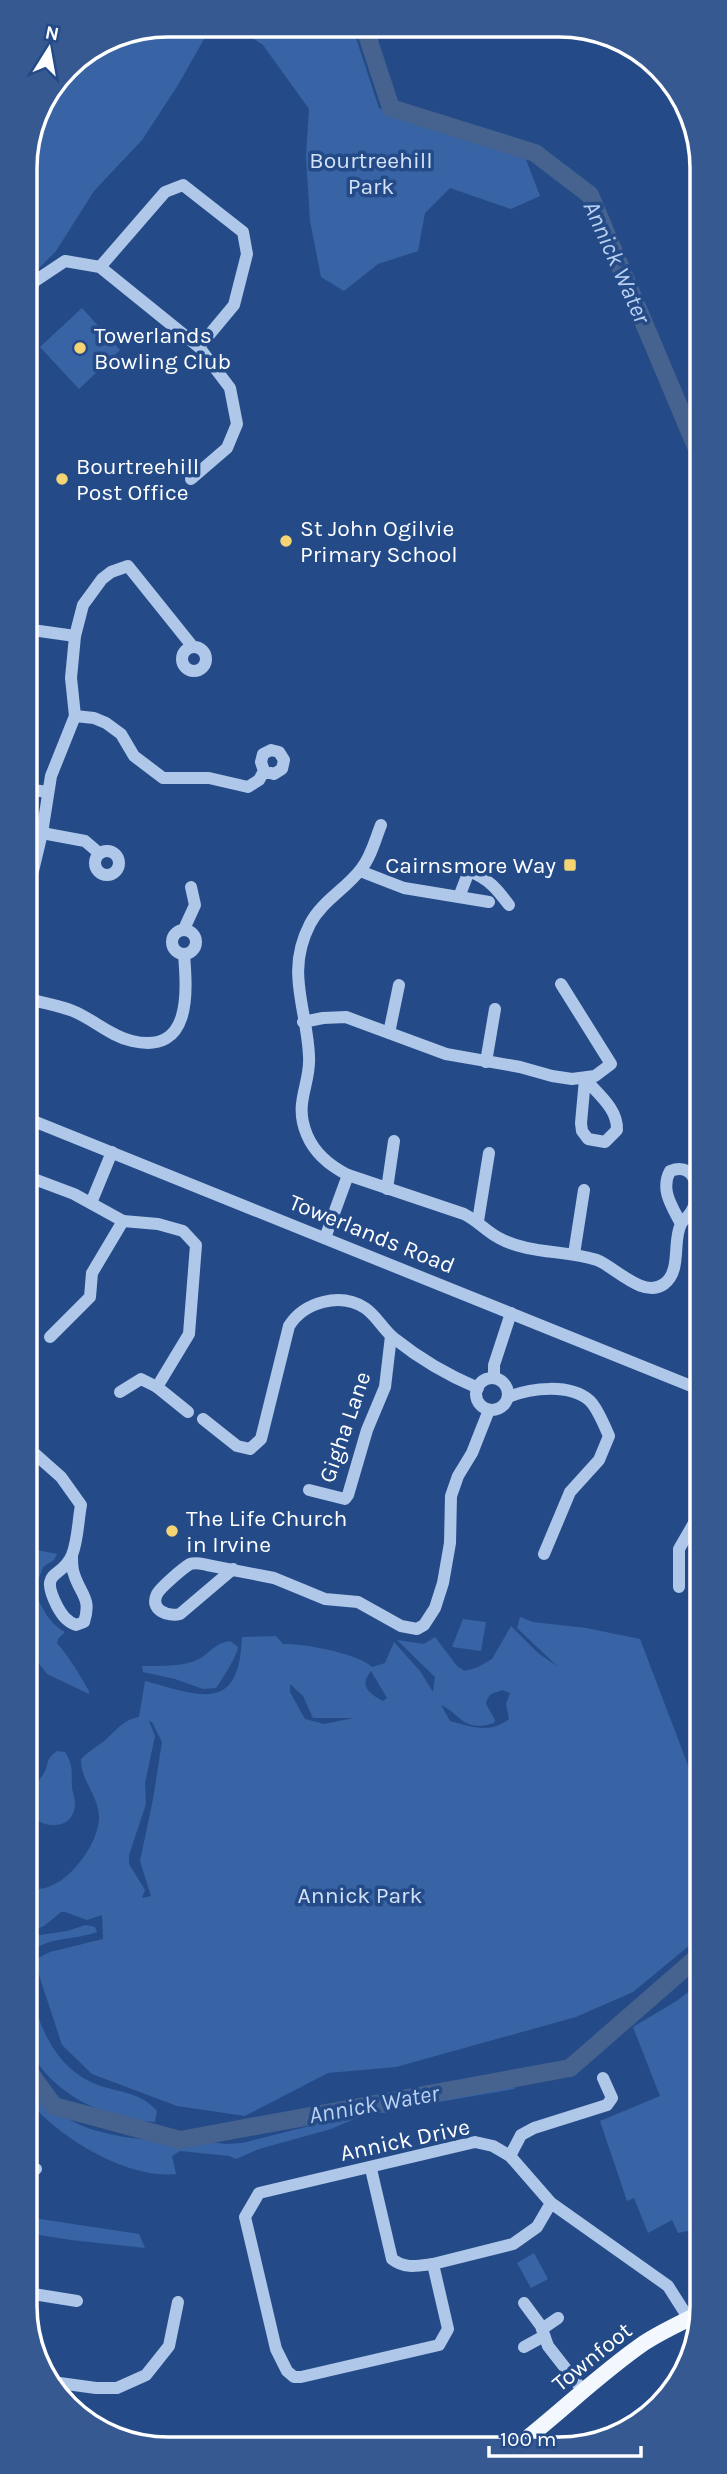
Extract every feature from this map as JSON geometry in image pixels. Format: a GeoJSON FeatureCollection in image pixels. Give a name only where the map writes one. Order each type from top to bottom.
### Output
{"type":"FeatureCollection","features":[{"type":"Feature","properties":{"kind":"main road","name":"Townfoot"},"geometry":{"type":"LineString","coordinates":[[528,2437],[615,2364],[647,2341],[690,2318]]}},
{"type":"Feature","properties":{"kind":"street"},"geometry":{"type":"LineString","coordinates":[[100,267],[165,192],[183,185],[243,232],[247,254],[234,305],[199,347]]}},
{"type":"Feature","properties":{"kind":"street"},"geometry":{"type":"LineString","coordinates":[[37,280],[65,261],[100,267],[199,347],[230,388],[237,424],[227,448],[191,479]]}},
{"type":"Feature","properties":{"kind":"street"},"geometry":{"type":"LineString","coordinates":[[37,854],[51,776],[75,716],[71,678],[75,635],[83,605],[102,579],[111,572],[128,566],[193,647]]}},
{"type":"Feature","properties":{"kind":"street"},"geometry":{"type":"LineString","coordinates":[[37,630],[75,635]]}},
{"type":"Feature","properties":{"kind":"street"},"geometry":{"type":"LineString","coordinates":[[75,716],[94,718],[106,723],[121,734],[134,756],[163,778],[209,778],[248,787],[260,780],[264,771]]}},
{"type":"Feature","properties":{"kind":"street"},"geometry":{"type":"LineString","coordinates":[[37,790],[48,792]]}},
{"type":"Feature","properties":{"kind":"street"},"geometry":{"type":"LineString","coordinates":[[381,825],[360,871],[318,912],[309,925],[300,952],[298,978],[309,1055],[301,1105],[304,1125],[317,1152],[331,1166],[348,1175],[464,1214],[478,1221],[498,1238],[523,1246],[600,1261],[632,1283],[657,1287],[672,1275],[681,1224]]}},
{"type":"Feature","properties":{"kind":"street"},"geometry":{"type":"LineString","coordinates":[[42,833],[85,841],[99,853]]}},
{"type":"Feature","properties":{"kind":"street"},"geometry":{"type":"LineString","coordinates":[[360,871],[404,888],[489,902]]}},
{"type":"Feature","properties":{"kind":"street"},"geometry":{"type":"LineString","coordinates":[[458,897],[469,871],[494,884],[509,905]]}},
{"type":"Feature","properties":{"kind":"street"},"geometry":{"type":"LineString","coordinates":[[37,1001],[76,1013],[130,1041],[158,1041],[169,1035],[185,1013],[187,1000],[184,954],[176,951],[172,941],[175,933],[184,929],[195,905],[191,887]]}},
{"type":"Feature","properties":{"kind":"street"},"geometry":{"type":"LineString","coordinates":[[303,1022],[346,1017],[446,1054],[520,1067],[552,1076],[584,1079],[604,1071],[611,1063],[561,984]]}},
{"type":"Feature","properties":{"kind":"street"},"geometry":{"type":"LineString","coordinates":[[389,1032],[399,985]]}},
{"type":"Feature","properties":{"kind":"street"},"geometry":{"type":"LineString","coordinates":[[486,1062],[495,1009]]}},
{"type":"Feature","properties":{"kind":"street"},"geometry":{"type":"LineString","coordinates":[[584,1079],[606,1102],[616,1118],[617,1130],[605,1142],[588,1139],[582,1131],[584,1079]]}},
{"type":"Feature","properties":{"kind":"street","name":"Towerlands Road"},"geometry":{"type":"LineString","coordinates":[[37,1122],[690,1386]]}},
{"type":"Feature","properties":{"kind":"street"},"geometry":{"type":"LineString","coordinates":[[387,1189],[394,1141]]}},
{"type":"Feature","properties":{"kind":"street"},"geometry":{"type":"LineString","coordinates":[[91,1203],[112,1152]]}},
{"type":"Feature","properties":{"kind":"street"},"geometry":{"type":"LineString","coordinates":[[478,1221],[489,1153]]}},
{"type":"Feature","properties":{"kind":"street"},"geometry":{"type":"LineString","coordinates":[[325,1238],[348,1175]]}},
{"type":"Feature","properties":{"kind":"street"},"geometry":{"type":"LineString","coordinates":[[37,1180],[74,1194],[123,1221],[158,1224],[183,1231],[196,1245],[188,1334],[157,1388]]}},
{"type":"Feature","properties":{"kind":"street"},"geometry":{"type":"LineString","coordinates":[[574,1254],[584,1190]]}},
{"type":"Feature","properties":{"kind":"street"},"geometry":{"type":"LineString","coordinates":[[50,1337],[90,1297],[92,1273],[123,1221]]}},
{"type":"Feature","properties":{"kind":"street"},"geometry":{"type":"LineString","coordinates":[[203,1419],[237,1446],[250,1449],[261,1439],[289,1326],[300,1312],[321,1303],[343,1300],[364,1307],[391,1336],[438,1370],[478,1388]]}},
{"type":"Feature","properties":{"kind":"street"},"geometry":{"type":"LineString","coordinates":[[494,1378],[494,1365],[511,1313]]}},
{"type":"Feature","properties":{"kind":"street","name":"Gigha Lane"},"geometry":{"type":"LineString","coordinates":[[309,1490],[345,1499],[348,1495],[367,1430],[385,1387],[391,1336]]}},
{"type":"Feature","properties":{"kind":"street"},"geometry":{"type":"LineString","coordinates":[[489,1410],[478,1401],[478,1388],[483,1381],[494,1378],[505,1384],[508,1396]]}},
{"type":"Feature","properties":{"kind":"street"},"geometry":{"type":"LineString","coordinates":[[120,1392],[141,1379],[188,1412]]}},
{"type":"Feature","properties":{"kind":"street"},"geometry":{"type":"LineString","coordinates":[[489,1410],[501,1407],[508,1396],[526,1390],[562,1390],[590,1401],[609,1436],[599,1460],[570,1492],[544,1554]]}},
{"type":"Feature","properties":{"kind":"street"},"geometry":{"type":"LineString","coordinates":[[233,1570],[180,1614],[166,1614],[158,1610],[155,1604],[157,1594],[191,1564],[207,1564],[282,1580],[315,1597],[358,1602],[401,1626],[417,1629],[424,1625],[435,1608],[443,1583],[450,1543],[452,1496],[458,1476],[472,1453],[489,1410]]}},
{"type":"Feature","properties":{"kind":"street"},"geometry":{"type":"LineString","coordinates":[[37,1455],[61,1476],[81,1505],[72,1557],[74,1574],[86,1597],[87,1613],[84,1622],[76,1625],[62,1615],[49,1587],[51,1578],[72,1557]]}},
{"type":"Feature","properties":{"kind":"street"},"geometry":{"type":"LineString","coordinates":[[679,1587],[679,1549],[690,1530]]}},
{"type":"Feature","properties":{"kind":"street"},"geometry":{"type":"LineString","coordinates":[[510,2155],[521,2135],[534,2127],[607,2105],[611,2098],[603,2078]]}},
{"type":"Feature","properties":{"kind":"street","name":"Annick Drive"},"geometry":{"type":"LineString","coordinates":[[433,2264],[448,2329],[439,2345],[295,2377],[287,2371],[276,2349],[245,2217],[259,2193],[371,2169],[475,2142],[494,2146],[510,2155],[551,2203],[668,2286],[690,2309]]}},
{"type":"Feature","properties":{"kind":"street"},"geometry":{"type":"LineString","coordinates":[[371,2169],[392,2259],[408,2267],[433,2264],[513,2244],[537,2227],[551,2203]]}},
{"type":"Feature","properties":{"kind":"street"},"geometry":{"type":"LineString","coordinates":[[37,2295],[77,2301]]}},
{"type":"Feature","properties":{"kind":"street"},"geometry":{"type":"LineString","coordinates":[[62,2383],[117,2388],[146,2375],[169,2346],[178,2302]]}},
{"type":"Feature","properties":{"kind":"street"},"geometry":{"type":"LineString","coordinates":[[524,2303],[543,2332],[548,2346],[584,2392]]}},
{"type":"Feature","properties":{"kind":"street"},"geometry":{"type":"LineString","coordinates":[[524,2347],[558,2318]]}},
{"type":"Feature","properties":{"kind":"green space"},"geometry":{"type":"Polygon","coordinates":[[[205,37],[142,140],[94,191],[56,251],[37,270],[39,142],[50,110],[64,88],[67,84],[84,84],[84,67],[102,54],[125,44],[150,38],[205,37]]]}},
{"type":"Feature","properties":{"kind":"green space","name":"Bourtreehill Park"},"geometry":{"type":"Polygon","coordinates":[[[251,37],[356,37],[379,108],[525,157],[540,196],[511,209],[450,188],[425,213],[418,251],[378,264],[344,291],[321,277],[310,221],[306,157],[309,109],[263,45],[251,37]]]}},
{"type":"Feature","properties":{"kind":"green space","name":"Towerlands Bowling Club"},"geometry":{"type":"Polygon","coordinates":[[[82,308],[120,350],[79,389],[40,347],[82,308]]]}},
{"type":"Feature","properties":{"kind":"green space"},"geometry":{"type":"Polygon","coordinates":[[[37,1550],[57,1554],[54,1560],[43,1567],[37,1584],[37,1550]]]}},
{"type":"Feature","properties":{"kind":"green space"},"geometry":{"type":"Polygon","coordinates":[[[37,1598],[50,1620],[65,1632],[57,1643],[74,1666],[89,1694],[47,1674],[37,1661],[37,1598]]]}},
{"type":"Feature","properties":{"kind":"green space","name":"Annick Park"},"geometry":{"type":"Polygon","coordinates":[[[520,1617],[533,1622],[586,1628],[640,1639],[690,1770],[690,1945],[633,1992],[576,2017],[396,2067],[328,2073],[245,2116],[177,2106],[92,2074],[62,2045],[37,1969],[37,1958],[50,1952],[103,1939],[102,1915],[87,1920],[61,1912],[37,1929],[37,1889],[52,1886],[64,1878],[75,1868],[93,1842],[98,1828],[98,1808],[83,1773],[81,1759],[122,1724],[139,1717],[145,1681],[183,1691],[213,1694],[225,1689],[233,1678],[239,1662],[242,1637],[276,1636],[283,1644],[330,1650],[366,1662],[372,1667],[385,1663],[394,1642],[420,1671],[433,1692],[435,1677],[397,1640],[424,1644],[435,1637],[457,1666],[465,1671],[492,1659],[511,1626],[538,1653],[558,1667],[517,1628],[520,1617]],[[371,1671],[367,1676],[367,1689],[383,1701],[387,1698],[371,1671]],[[290,1684],[290,1692],[305,1719],[324,1724],[354,1718],[313,1718],[303,1696],[290,1684]],[[502,1690],[490,1695],[486,1704],[494,1723],[475,1726],[469,1724],[441,1705],[450,1721],[481,1728],[488,1728],[509,1719],[506,1704],[510,1693],[502,1690]],[[149,1721],[155,1736],[145,1783],[146,1804],[129,1855],[129,1864],[145,1890],[142,1898],[151,1896],[140,1861],[162,1742],[149,1721]]]}},
{"type":"Feature","properties":{"kind":"green space"},"geometry":{"type":"Polygon","coordinates":[[[463,1619],[486,1622],[481,1651],[452,1647],[463,1619]]]}},
{"type":"Feature","properties":{"kind":"green space"},"geometry":{"type":"Polygon","coordinates":[[[230,1641],[238,1647],[216,1688],[203,1689],[143,1672],[142,1666],[170,1666],[191,1662],[230,1641]]]}},
{"type":"Feature","properties":{"kind":"green space"},"geometry":{"type":"Polygon","coordinates":[[[57,1751],[65,1752],[70,1761],[75,1804],[72,1815],[59,1825],[37,1820],[37,1782],[57,1751]]]}},
{"type":"Feature","properties":{"kind":"green space"},"geometry":{"type":"Polygon","coordinates":[[[86,1925],[95,1927],[97,1932],[49,1942],[37,1948],[37,1936],[86,1925]]]}},
{"type":"Feature","properties":{"kind":"green space"},"geometry":{"type":"Polygon","coordinates":[[[690,1991],[690,2230],[678,2233],[672,2220],[648,2233],[634,2198],[627,2201],[600,2121],[660,2096],[633,2027],[690,1991]]]}},
{"type":"Feature","properties":{"kind":"green space"},"geometry":{"type":"Polygon","coordinates":[[[37,2012],[51,2044],[72,2070],[87,2080],[145,2101],[157,2111],[155,2122],[99,2110],[66,2091],[39,2065],[37,2012]]]}},
{"type":"Feature","properties":{"kind":"green space"},"geometry":{"type":"Polygon","coordinates":[[[522,2072],[514,2089],[387,2113],[368,2113],[331,2129],[259,2149],[236,2159],[180,2151],[172,2156],[176,2174],[136,2170],[94,2153],[56,2127],[37,2110],[37,2094],[73,2122],[107,2134],[167,2142],[168,2136],[169,2141],[184,2139],[242,2143],[333,2120],[380,2103],[492,2080],[502,2081],[512,2074],[522,2072]]]}},
{"type":"Feature","properties":{"kind":"green space"},"geometry":{"type":"Polygon","coordinates":[[[37,2219],[139,2234],[145,2248],[37,2235],[37,2219]]]}},
{"type":"Feature","properties":{"kind":"green space"},"geometry":{"type":"Polygon","coordinates":[[[534,2253],[548,2279],[531,2288],[517,2263],[534,2253]]]}},
{"type":"Feature","properties":{"kind":"waterway","name":"Annick Water"},"geometry":{"type":"LineString","coordinates":[[368,37],[391,108],[535,153],[590,195],[690,432]]}},
{"type":"Feature","properties":{"kind":"waterway","name":"Annick Water"},"geometry":{"type":"LineString","coordinates":[[37,2083],[54,2106],[180,2140],[570,2068],[690,1963]]}},
{"type":"Feature","properties":{"kind":"place","name":"Towerlands Bowling Club"},"geometry":{"type":"Point","coordinates":[80,348]}},
{"type":"Feature","properties":{"kind":"place","name":"Bourtreehill Post Office"},"geometry":{"type":"Point","coordinates":[62,479]}},
{"type":"Feature","properties":{"kind":"place","name":"St John Ogilvie Primary School"},"geometry":{"type":"Point","coordinates":[286,541]}},
{"type":"Feature","properties":{"kind":"place","name":"Cairnsmore Way"},"geometry":{"type":"Point","coordinates":[570,865]}},
{"type":"Feature","properties":{"kind":"place","name":"The Life Church in Irvine"},"geometry":{"type":"Point","coordinates":[172,1531]}}]}
